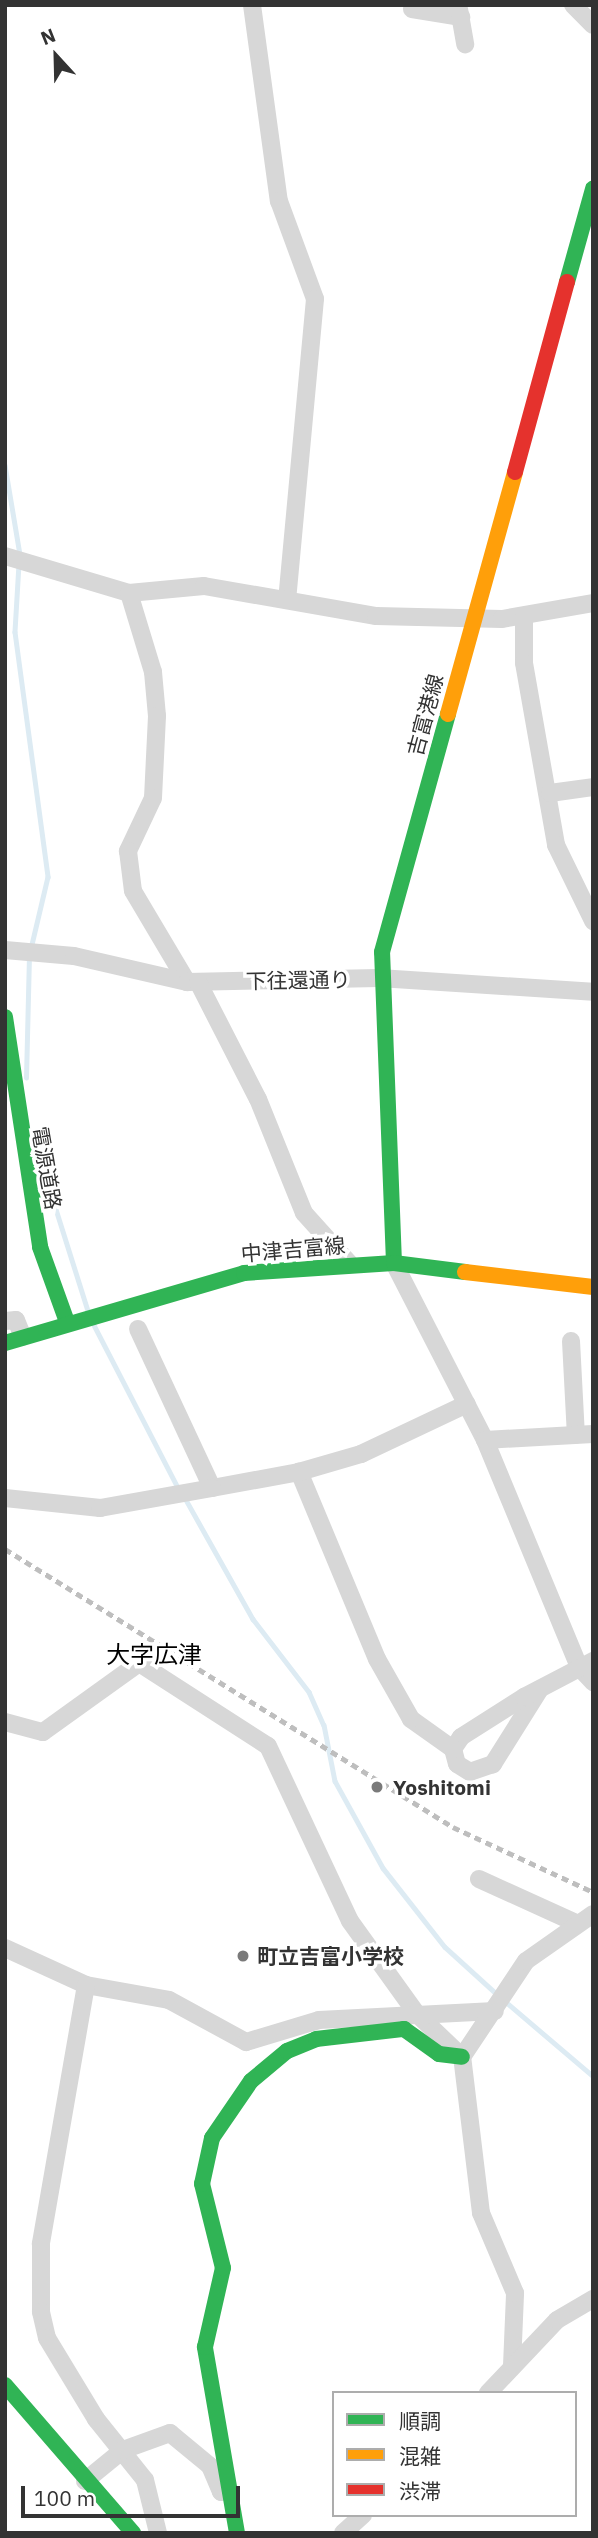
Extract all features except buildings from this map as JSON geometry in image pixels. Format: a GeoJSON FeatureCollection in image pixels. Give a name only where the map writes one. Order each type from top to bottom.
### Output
{"type":"FeatureCollection","features":[{"type":"Feature","properties":{"kind":"main road","name":"吉富港線"},"geometry":{"type":"LineString","coordinates":[[394,1263],[379,978],[472,621],[593,188]]}},
{"type":"Feature","properties":{"kind":"main road","name":"電源道路"},"geometry":{"type":"LineString","coordinates":[[5,1017],[40,1247],[67,1322]]}},
{"type":"Feature","properties":{"kind":"main road","name":"中津吉富線"},"geometry":{"type":"LineString","coordinates":[[14,1340],[67,1322],[244,1273],[394,1263],[593,1287]]}},
{"type":"Feature","properties":{"kind":"main road"},"geometry":{"type":"LineString","coordinates":[[237,2533],[205,2347],[223,2269],[202,2184],[212,2138],[251,2081],[287,2051],[316,2039],[404,2029],[439,2054],[462,2057]]}},
{"type":"Feature","properties":{"kind":"main road"},"geometry":{"type":"LineString","coordinates":[[5,2385],[133,2533]]}},
{"type":"Feature","properties":{"kind":"street"},"geometry":{"type":"LineString","coordinates":[[252,5],[279,201],[315,299],[287,598]]}},
{"type":"Feature","properties":{"kind":"street"},"geometry":{"type":"LineString","coordinates":[[573,5],[593,25]]}},
{"type":"Feature","properties":{"kind":"street"},"geometry":{"type":"LineString","coordinates":[[412,9],[460,11],[465,44]]}},
{"type":"Feature","properties":{"kind":"street"},"geometry":{"type":"LineString","coordinates":[[5,556],[129,593],[204,586],[287,598],[376,616],[472,621],[524,617],[593,603]]}},
{"type":"Feature","properties":{"kind":"street"},"geometry":{"type":"LineString","coordinates":[[129,593],[153,672],[157,716],[153,798],[128,851],[133,891],[192,982],[258,1099],[304,1213],[350,1264]]}},
{"type":"Feature","properties":{"kind":"street"},"geometry":{"type":"LineString","coordinates":[[524,617],[524,663],[550,793],[556,845],[593,921]]}},
{"type":"Feature","properties":{"kind":"street"},"geometry":{"type":"LineString","coordinates":[[550,793],[593,787]]}},
{"type":"Feature","properties":{"kind":"street","name":"下往還通り"},"geometry":{"type":"LineString","coordinates":[[5,950],[74,956],[192,982],[379,978],[593,992]]}},
{"type":"Feature","properties":{"kind":"street"},"geometry":{"type":"LineString","coordinates":[[394,1263],[485,1440],[593,1682]]}},
{"type":"Feature","properties":{"kind":"street"},"geometry":{"type":"LineString","coordinates":[[5,1321],[16,1320],[14,1340]]}},
{"type":"Feature","properties":{"kind":"street"},"geometry":{"type":"LineString","coordinates":[[138,1329],[212,1488]]}},
{"type":"Feature","properties":{"kind":"street"},"geometry":{"type":"LineString","coordinates":[[485,1440],[584,1434],[571,1341]]}},
{"type":"Feature","properties":{"kind":"street"},"geometry":{"type":"LineString","coordinates":[[5,1497],[100,1508],[299,1472],[361,1454],[467,1404]]}},
{"type":"Feature","properties":{"kind":"street"},"geometry":{"type":"LineString","coordinates":[[299,1472],[377,1659],[411,1719],[453,1749],[463,1769],[486,1770],[540,1689]]}},
{"type":"Feature","properties":{"kind":"street"},"geometry":{"type":"LineString","coordinates":[[5,1722],[43,1732],[139,1663],[268,1746],[350,1922],[416,2013],[462,2057],[481,2213],[515,2293],[512,2366]]}},
{"type":"Feature","properties":{"kind":"street"},"geometry":{"type":"LineString","coordinates":[[453,1749],[461,1737],[586,1664]]}},
{"type":"Feature","properties":{"kind":"street"},"geometry":{"type":"LineString","coordinates":[[479,1879],[576,1923]]}},
{"type":"Feature","properties":{"kind":"street"},"geometry":{"type":"LineString","coordinates":[[462,2057],[526,1961],[576,1923],[593,1914]]}},
{"type":"Feature","properties":{"kind":"street"},"geometry":{"type":"LineString","coordinates":[[5,1948],[86,1985],[169,2000],[246,2042],[319,2020],[495,2011]]}},
{"type":"Feature","properties":{"kind":"street"},"geometry":{"type":"LineString","coordinates":[[86,1985],[41,2244],[40,2312],[47,2338],[154,2500],[158,2533]]}},
{"type":"Feature","properties":{"kind":"street"},"geometry":{"type":"LineString","coordinates":[[490,2391],[557,2320],[593,2299]]}},
{"type":"Feature","properties":{"kind":"street"},"geometry":{"type":"LineString","coordinates":[[86,2481],[123,2450],[170,2433],[209,2466],[221,2492],[229,2490]]}},
{"type":"Feature","properties":{"kind":"street"},"geometry":{"type":"LineString","coordinates":[[344,2533],[361,2517]]}},
{"type":"Feature","properties":{"kind":"waterway"},"geometry":{"type":"LineString","coordinates":[[5,465],[20,555]]}},
{"type":"Feature","properties":{"kind":"waterway"},"geometry":{"type":"LineString","coordinates":[[19,564],[15,632],[48,877],[31,949]]}},
{"type":"Feature","properties":{"kind":"waterway"},"geometry":{"type":"LineString","coordinates":[[26,1078],[29,958]]}},
{"type":"Feature","properties":{"kind":"waterway"},"geometry":{"type":"LineString","coordinates":[[37,1149],[88,1311]]}},
{"type":"Feature","properties":{"kind":"waterway"},"geometry":{"type":"LineString","coordinates":[[94,1325],[178,1488]]}},
{"type":"Feature","properties":{"kind":"waterway"},"geometry":{"type":"LineString","coordinates":[[185,1498],[253,1619],[309,1692],[324,1725],[335,1781],[383,1868],[445,1947],[499,1996]]}},
{"type":"Feature","properties":{"kind":"waterway"},"geometry":{"type":"LineString","coordinates":[[506,2002],[593,2076]]}},
{"type":"Feature","properties":{"kind":"railway"},"geometry":{"type":"LineString","coordinates":[[5,1549],[453,1827],[593,1892]]}},
{"type":"Feature","properties":{"kind":"traffic: fast"},"geometry":{"type":"LineString","coordinates":[[567,282],[593,189]]}},
{"type":"Feature","properties":{"kind":"traffic: fast"},"geometry":{"type":"LineString","coordinates":[[394,1263],[382,952],[448,714]]}},
{"type":"Feature","properties":{"kind":"traffic: fast"},"geometry":{"type":"LineString","coordinates":[[5,1017],[40,1247],[67,1322]]}},
{"type":"Feature","properties":{"kind":"traffic: fast"},"geometry":{"type":"LineString","coordinates":[[5,1343],[244,1273],[394,1263],[465,1272]]}},
{"type":"Feature","properties":{"kind":"traffic: fast"},"geometry":{"type":"LineString","coordinates":[[237,2533],[205,2347],[223,2268],[202,2184],[212,2138],[251,2081],[287,2051],[316,2039],[404,2029],[439,2054],[462,2057]]}},
{"type":"Feature","properties":{"kind":"traffic: fast"},"geometry":{"type":"LineString","coordinates":[[5,2385],[133,2533]]}},
{"type":"Feature","properties":{"kind":"traffic: slow"},"geometry":{"type":"LineString","coordinates":[[448,714],[515,472]]}},
{"type":"Feature","properties":{"kind":"traffic: slow"},"geometry":{"type":"LineString","coordinates":[[465,1272],[593,1287]]}},
{"type":"Feature","properties":{"kind":"traffic: jam"},"geometry":{"type":"LineString","coordinates":[[515,472],[567,282]]}},
{"type":"Feature","properties":{"kind":"place","name":"Yoshitomi"},"geometry":{"type":"Point","coordinates":[377,1787]}},
{"type":"Feature","properties":{"kind":"place","name":"町立吉富小学校"},"geometry":{"type":"Point","coordinates":[243,1956]}},
{"type":"Feature","properties":{"kind":"district","name":"大字広津"},"geometry":{"type":"Point","coordinates":[154,1655]}}]}
